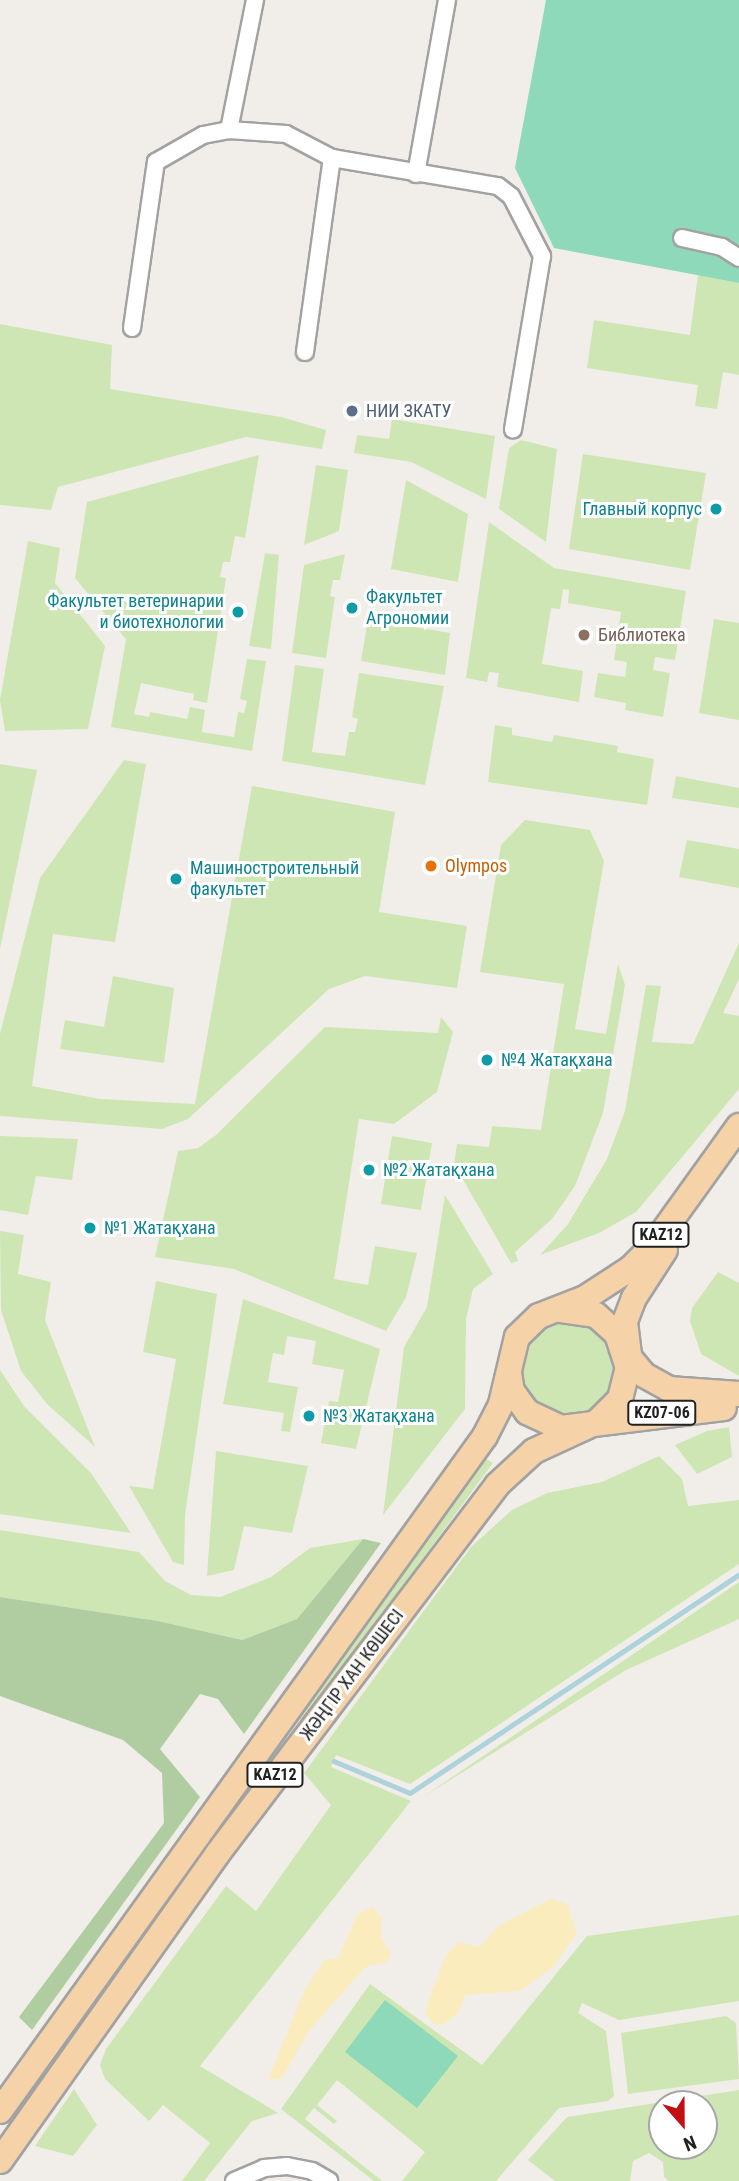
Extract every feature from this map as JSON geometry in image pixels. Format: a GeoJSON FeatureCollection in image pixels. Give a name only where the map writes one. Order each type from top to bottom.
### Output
{"type":"FeatureCollection","features":[{"type":"Feature","properties":{"kind":"main road","name":"ЖӘҢГІР ХАН КӨШЕСІ"},"geometry":{"type":"LineString","coordinates":[[0,2111],[472,1455],[501,1404],[508,1366],[522,1331],[553,1311],[610,1283],[652,1247],[739,1126]]}},
{"type":"Feature","properties":{"kind":"main road","name":"ЖӘҢГІР ХАН КӨШЕСІ"},"geometry":{"type":"LineString","coordinates":[[0,2161],[218,1853],[497,1485],[534,1451],[586,1426],[614,1408],[625,1390],[628,1368],[624,1347],[625,1322],[634,1298],[739,1147]]}},
{"type":"Feature","properties":{"kind":"main road"},"geometry":{"type":"LineString","coordinates":[[553,1311],[582,1310],[596,1315],[624,1347]]}},
{"type":"Feature","properties":{"kind":"main road","name":"KZ07-06"},"geometry":{"type":"LineString","coordinates":[[624,1347],[638,1369],[660,1385],[693,1393],[739,1394]]}},
{"type":"Feature","properties":{"kind":"main road"},"geometry":{"type":"LineString","coordinates":[[508,1366],[518,1402],[537,1420],[561,1428],[586,1426]]}},
{"type":"Feature","properties":{"kind":"main road","name":"KZ07-06"},"geometry":{"type":"LineString","coordinates":[[586,1426],[649,1414],[739,1407]]}},
{"type":"Feature","properties":{"kind":"street"},"geometry":{"type":"LineString","coordinates":[[229,130],[255,0]]}},
{"type":"Feature","properties":{"kind":"street"},"geometry":{"type":"LineString","coordinates":[[416,174],[447,0]]}},
{"type":"Feature","properties":{"kind":"street"},"geometry":{"type":"LineString","coordinates":[[132,328],[156,162],[203,135],[229,130],[286,135],[332,158],[498,186],[511,196],[542,256],[513,430]]}},
{"type":"Feature","properties":{"kind":"street"},"geometry":{"type":"LineString","coordinates":[[305,352],[332,158]]}},
{"type":"Feature","properties":{"kind":"street"},"geometry":{"type":"LineString","coordinates":[[682,238],[722,247],[739,258]]}},
{"type":"Feature","properties":{"kind":"street"},"geometry":{"type":"LineString","coordinates":[[234,2181],[264,2168],[288,2165],[312,2171],[329,2181]]}},
{"type":"Feature","properties":{"kind":"green space"},"geometry":{"type":"Polygon","coordinates":[[[546,0],[739,0],[739,283],[554,248],[515,168],[546,0]]]}},
{"type":"Feature","properties":{"kind":"green space"},"geometry":{"type":"Polygon","coordinates":[[[698,275],[739,283],[739,375],[723,372],[717,409],[695,406],[698,385],[587,368],[594,320],[690,335],[698,275]]]}},
{"type":"Feature","properties":{"kind":"green space"},"geometry":{"type":"Polygon","coordinates":[[[0,324],[112,345],[110,389],[281,417],[326,430],[322,449],[246,437],[58,487],[51,510],[0,505],[0,324]]]}},
{"type":"Feature","properties":{"kind":"green space"},"geometry":{"type":"Polygon","coordinates":[[[392,419],[495,436],[486,499],[411,462],[354,453],[357,435],[389,439],[392,419]]]}},
{"type":"Feature","properties":{"kind":"green space"},"geometry":{"type":"Polygon","coordinates":[[[521,440],[557,449],[546,542],[499,509],[509,448],[521,440]]]}},
{"type":"Feature","properties":{"kind":"green space"},"geometry":{"type":"Polygon","coordinates":[[[583,454],[706,473],[690,570],[569,549],[583,454]]]}},
{"type":"Feature","properties":{"kind":"green space"},"geometry":{"type":"Polygon","coordinates":[[[259,455],[245,538],[235,536],[230,562],[223,562],[220,577],[226,578],[207,703],[193,700],[194,694],[141,683],[134,714],[149,717],[150,712],[187,719],[190,707],[205,710],[202,732],[234,737],[238,712],[244,713],[247,701],[240,699],[247,659],[266,661],[252,751],[111,727],[126,639],[75,578],[87,502],[259,455]]]}},
{"type":"Feature","properties":{"kind":"green space"},"geometry":{"type":"Polygon","coordinates":[[[316,465],[348,470],[339,531],[304,545],[316,465]]]}},
{"type":"Feature","properties":{"kind":"green space"},"geometry":{"type":"Polygon","coordinates":[[[406,480],[468,514],[458,582],[391,569],[406,480]]]}},
{"type":"Feature","properties":{"kind":"green space"},"geometry":{"type":"Polygon","coordinates":[[[489,522],[554,568],[686,591],[675,660],[655,657],[653,670],[670,673],[663,717],[625,710],[626,703],[594,697],[598,673],[625,677],[627,662],[614,660],[621,612],[568,603],[569,590],[563,589],[560,609],[551,608],[542,664],[583,671],[579,702],[497,687],[499,673],[489,672],[487,682],[466,678],[489,522]]]}},
{"type":"Feature","properties":{"kind":"green space"},"geometry":{"type":"Polygon","coordinates":[[[28,541],[60,548],[55,583],[105,646],[88,729],[5,731],[0,700],[28,541]]]}},
{"type":"Feature","properties":{"kind":"green space"},"geometry":{"type":"Polygon","coordinates":[[[265,553],[279,555],[271,649],[249,646],[265,553]]]}},
{"type":"Feature","properties":{"kind":"green space"},"geometry":{"type":"Polygon","coordinates":[[[345,554],[340,580],[333,580],[330,596],[335,597],[326,658],[292,653],[304,565],[345,554]]]}},
{"type":"Feature","properties":{"kind":"green space"},"geometry":{"type":"Polygon","coordinates":[[[368,619],[450,633],[445,675],[361,661],[368,619]]]}},
{"type":"Feature","properties":{"kind":"green space"},"geometry":{"type":"Polygon","coordinates":[[[714,619],[739,623],[739,720],[699,713],[714,619]]]}},
{"type":"Feature","properties":{"kind":"green space"},"geometry":{"type":"Polygon","coordinates":[[[295,665],[324,669],[312,752],[345,756],[349,732],[355,732],[358,719],[352,717],[359,673],[444,686],[425,785],[282,761],[295,665]]]}},
{"type":"Feature","properties":{"kind":"green space"},"geometry":{"type":"Polygon","coordinates":[[[495,725],[512,728],[512,735],[552,742],[554,735],[618,746],[617,752],[654,759],[647,805],[488,782],[495,725]]]}},
{"type":"Feature","properties":{"kind":"green space"},"geometry":{"type":"Polygon","coordinates":[[[124,760],[146,764],[115,942],[53,934],[32,1086],[100,1099],[195,1104],[252,786],[395,812],[379,912],[467,926],[457,988],[365,976],[329,989],[188,1119],[162,1129],[0,1116],[0,1034],[40,878],[124,760]]]}},
{"type":"Feature","properties":{"kind":"green space"},"geometry":{"type":"Polygon","coordinates":[[[0,764],[37,770],[0,949],[0,764]]]}},
{"type":"Feature","properties":{"kind":"green space"},"geometry":{"type":"Polygon","coordinates":[[[676,776],[739,788],[739,808],[672,798],[676,776]]]}},
{"type":"Feature","properties":{"kind":"green space"},"geometry":{"type":"Polygon","coordinates":[[[525,820],[590,830],[604,861],[575,1029],[606,1034],[618,964],[625,985],[603,1113],[575,1186],[552,1219],[515,1252],[518,1261],[511,1263],[454,1164],[457,1144],[489,1147],[492,1126],[541,1130],[564,984],[480,972],[501,845],[525,820]]]}},
{"type":"Feature","properties":{"kind":"green space"},"geometry":{"type":"Polygon","coordinates":[[[687,840],[739,849],[739,888],[679,877],[687,840]]]}},
{"type":"Feature","properties":{"kind":"green space"},"geometry":{"type":"Polygon","coordinates":[[[739,943],[739,979],[723,1013],[739,1016],[739,1089],[636,1212],[599,1233],[540,1255],[568,1224],[607,1159],[625,1111],[646,985],[661,986],[652,1042],[693,1044],[739,943]]]}},
{"type":"Feature","properties":{"kind":"green space"},"geometry":{"type":"Polygon","coordinates":[[[113,976],[174,988],[164,1063],[60,1049],[65,1020],[104,1027],[113,976]]]}},
{"type":"Feature","properties":{"kind":"green space"},"geometry":{"type":"Polygon","coordinates":[[[441,1017],[453,1032],[437,1092],[394,1124],[359,1119],[334,1279],[368,1285],[375,1246],[417,1253],[406,1297],[386,1331],[234,1269],[155,1257],[178,1151],[198,1148],[216,1135],[325,1027],[438,1033],[441,1017]]]}},
{"type":"Feature","properties":{"kind":"green space"},"geometry":{"type":"Polygon","coordinates":[[[0,1136],[78,1139],[72,1180],[36,1176],[28,1215],[0,1210],[0,1136]]]}},
{"type":"Feature","properties":{"kind":"green space"},"geometry":{"type":"Polygon","coordinates":[[[392,1136],[432,1143],[421,1210],[381,1204],[392,1136]]]}},
{"type":"Feature","properties":{"kind":"green space"},"geometry":{"type":"Polygon","coordinates":[[[445,1195],[493,1274],[473,1289],[466,1319],[465,1409],[383,1515],[404,1347],[427,1307],[445,1195]]]}},
{"type":"Feature","properties":{"kind":"green space"},"geometry":{"type":"Polygon","coordinates":[[[0,1231],[24,1235],[18,1274],[51,1282],[45,1320],[95,1447],[47,1404],[21,1371],[1,1310],[0,1231]]]}},
{"type":"Feature","properties":{"kind":"green space"},"geometry":{"type":"Polygon","coordinates":[[[718,1272],[739,1283],[739,1376],[701,1354],[690,1321],[692,1308],[718,1272]]]}},
{"type":"Feature","properties":{"kind":"green space"},"geometry":{"type":"Polygon","coordinates":[[[156,1281],[217,1294],[185,1515],[184,1565],[173,1562],[129,1486],[153,1489],[176,1359],[143,1352],[156,1281]]]}},
{"type":"Feature","properties":{"kind":"green space"},"geometry":{"type":"Polygon","coordinates":[[[243,1299],[380,1349],[356,1449],[321,1443],[329,1401],[338,1402],[344,1370],[312,1364],[316,1341],[287,1336],[284,1355],[273,1353],[268,1382],[298,1387],[290,1432],[281,1431],[284,1413],[223,1404],[243,1299]]]}},
{"type":"Feature","properties":{"kind":"green space"},"geometry":{"type":"Polygon","coordinates":[[[568,1323],[586,1327],[601,1337],[611,1352],[615,1370],[611,1388],[601,1403],[586,1413],[568,1417],[550,1413],[535,1403],[525,1388],[521,1370],[525,1352],[535,1337],[550,1327],[568,1323]]]}},
{"type":"Feature","properties":{"kind":"green space"},"geometry":{"type":"Polygon","coordinates":[[[0,1370],[24,1406],[91,1473],[131,1533],[0,1514],[0,1370]]]}},
{"type":"Feature","properties":{"kind":"green space"},"geometry":{"type":"Polygon","coordinates":[[[729,1427],[732,1457],[697,1474],[675,1445],[707,1431],[729,1427]]]}},
{"type":"Feature","properties":{"kind":"green space"},"geometry":{"type":"Polygon","coordinates":[[[216,1451],[308,1466],[292,1533],[244,1526],[234,1570],[207,1576],[216,1451]]]}},
{"type":"Feature","properties":{"kind":"green space"},"geometry":{"type":"Polygon","coordinates":[[[659,1456],[682,1479],[688,1506],[739,1500],[739,1564],[410,1784],[336,1755],[331,1767],[411,1801],[200,2066],[278,2113],[252,2121],[204,2181],[182,2181],[210,2143],[163,2105],[149,2121],[105,2079],[100,2065],[106,2049],[226,1886],[256,1911],[331,1805],[304,1773],[471,1547],[512,1510],[547,1493],[602,1482],[659,1456]]]}},
{"type":"Feature","properties":{"kind":"green space"},"geometry":{"type":"Polygon","coordinates":[[[486,1459],[493,1463],[303,1721],[296,1717],[486,1459]]]}},
{"type":"Feature","properties":{"kind":"green space"},"geometry":{"type":"Polygon","coordinates":[[[0,1530],[139,1552],[165,1581],[191,1595],[220,1597],[271,1577],[310,1548],[363,1539],[297,1619],[242,1640],[158,1621],[0,1597],[0,1530]]]}},
{"type":"Feature","properties":{"kind":"green space"},"geometry":{"type":"Polygon","coordinates":[[[363,1539],[381,1543],[244,1734],[218,1699],[200,1694],[160,1749],[200,1797],[32,2030],[19,2017],[164,1823],[162,1773],[123,1740],[0,1696],[0,1597],[158,1621],[242,1640],[297,1619],[363,1539]]]}},
{"type":"Feature","properties":{"kind":"green space"},"geometry":{"type":"Polygon","coordinates":[[[739,1582],[739,1619],[626,1670],[423,1797],[739,1582]]]}},
{"type":"Feature","properties":{"kind":"green space"},"geometry":{"type":"Polygon","coordinates":[[[281,1737],[288,1741],[66,2048],[60,2043],[281,1737]]]}},
{"type":"Feature","properties":{"kind":"green space"},"geometry":{"type":"Polygon","coordinates":[[[739,1915],[739,2001],[619,2020],[582,2003],[578,2013],[606,2031],[614,2096],[608,2101],[559,2108],[496,2181],[402,2181],[425,2152],[337,2080],[317,2105],[337,2121],[334,2124],[314,2108],[305,2119],[382,2181],[374,2181],[281,2109],[370,1984],[482,2065],[587,1936],[739,1915]]]}},
{"type":"Feature","properties":{"kind":"green space"},"geometry":{"type":"Polygon","coordinates":[[[385,2000],[458,2056],[417,2108],[345,2052],[385,2000]]]}},
{"type":"Feature","properties":{"kind":"green space"},"geometry":{"type":"Polygon","coordinates":[[[726,2016],[736,2023],[739,2079],[628,2094],[621,2033],[726,2016]]]}},
{"type":"Feature","properties":{"kind":"green space"},"geometry":{"type":"Polygon","coordinates":[[[74,2089],[97,2125],[73,2156],[35,2146],[74,2089]]]}},
{"type":"Feature","properties":{"kind":"green space"},"geometry":{"type":"Polygon","coordinates":[[[739,2090],[739,2181],[669,2181],[664,2177],[663,2162],[660,2160],[718,2160],[718,2093],[739,2090]]]}},
{"type":"Feature","properties":{"kind":"green space"},"geometry":{"type":"Polygon","coordinates":[[[648,2104],[648,2154],[633,2161],[630,2181],[555,2181],[528,2160],[567,2117],[648,2104]]]}},
{"type":"Feature","properties":{"kind":"sand"},"geometry":{"type":"Polygon","coordinates":[[[551,1899],[567,1904],[577,1933],[553,1967],[520,1991],[465,1995],[458,2013],[444,2024],[434,2024],[426,2015],[427,2005],[446,1955],[459,1942],[480,1947],[498,1926],[551,1899]]]}},
{"type":"Feature","properties":{"kind":"sand"},"geometry":{"type":"Polygon","coordinates":[[[372,1907],[381,1916],[381,1938],[391,1953],[387,1962],[365,1967],[309,2031],[282,2078],[268,2080],[305,1989],[325,1959],[338,1959],[357,1915],[372,1907]]]}},
{"type":"Feature","properties":{"kind":"waterway"},"geometry":{"type":"LineString","coordinates":[[334,1761],[410,1793],[739,1574]]}},
{"type":"Feature","properties":{"kind":"place","name":"НИИ ЗКАТУ"},"geometry":{"type":"Point","coordinates":[352,411]}},
{"type":"Feature","properties":{"kind":"place","name":"Главный корпус"},"geometry":{"type":"Point","coordinates":[716,509]}},
{"type":"Feature","properties":{"kind":"place","name":"Факультет Агрономии"},"geometry":{"type":"Point","coordinates":[352,608]}},
{"type":"Feature","properties":{"kind":"place","name":"Факультет ветеринарии и биотехнологии"},"geometry":{"type":"Point","coordinates":[238,612]}},
{"type":"Feature","properties":{"kind":"place","name":"Библиотека"},"geometry":{"type":"Point","coordinates":[584,635]}},
{"type":"Feature","properties":{"kind":"place","name":"Olympos"},"geometry":{"type":"Point","coordinates":[431,866]}},
{"type":"Feature","properties":{"kind":"place","name":"Машиностроительный факультет"},"geometry":{"type":"Point","coordinates":[176,879]}},
{"type":"Feature","properties":{"kind":"place","name":"№4 Жатақхана"},"geometry":{"type":"Point","coordinates":[487,1060]}},
{"type":"Feature","properties":{"kind":"place","name":"№2 Жатақхана"},"geometry":{"type":"Point","coordinates":[369,1170]}},
{"type":"Feature","properties":{"kind":"place","name":"№1 Жатақхана"},"geometry":{"type":"Point","coordinates":[90,1228]}},
{"type":"Feature","properties":{"kind":"place","name":"№3 Жатақхана"},"geometry":{"type":"Point","coordinates":[309,1416]}}]}
